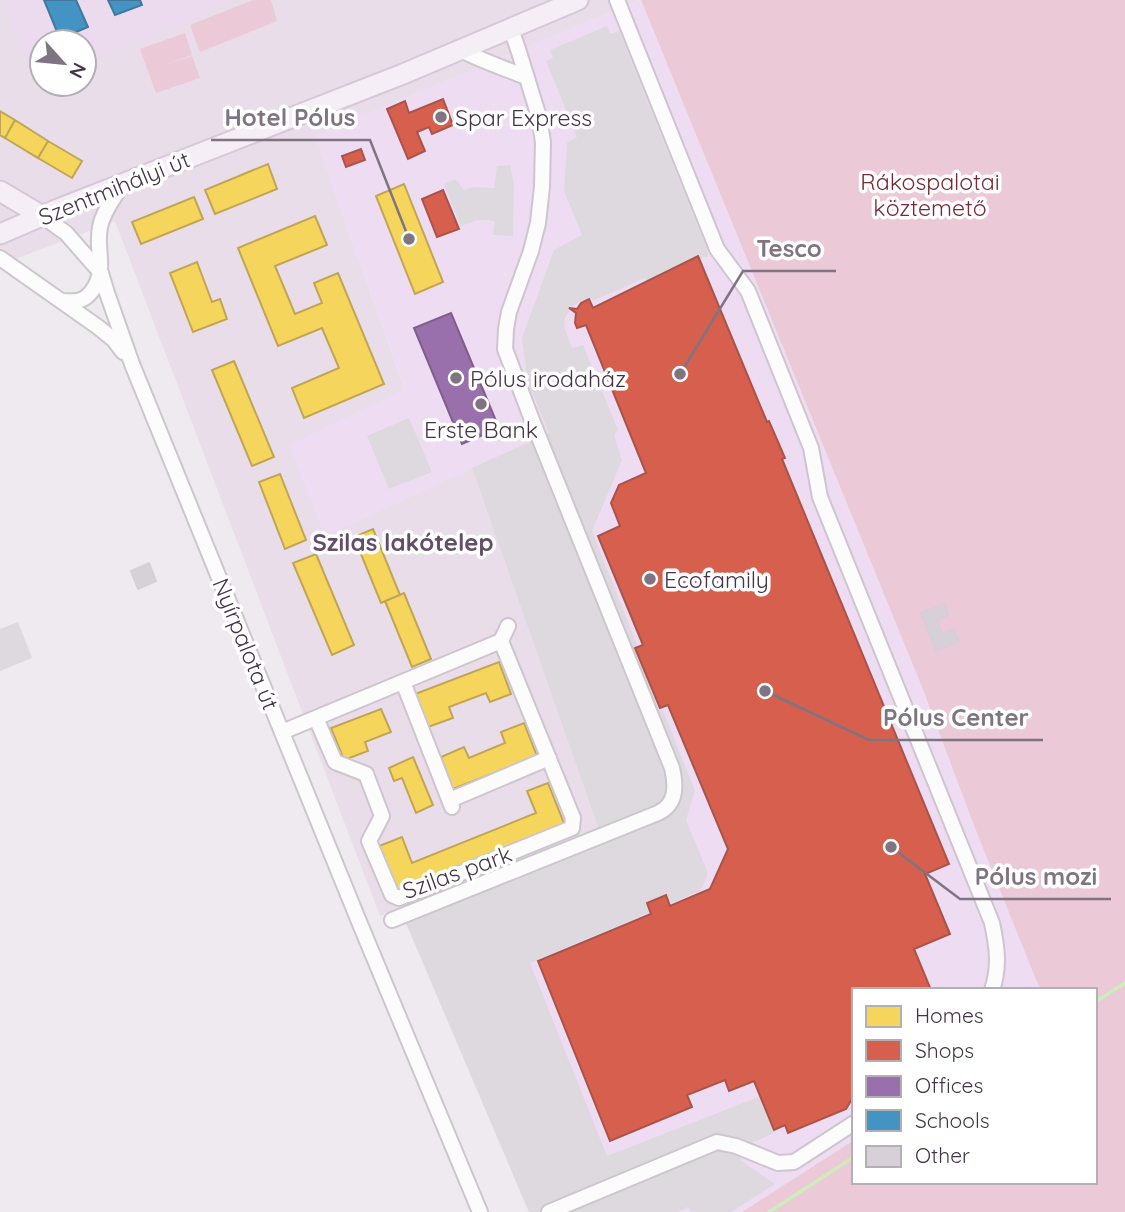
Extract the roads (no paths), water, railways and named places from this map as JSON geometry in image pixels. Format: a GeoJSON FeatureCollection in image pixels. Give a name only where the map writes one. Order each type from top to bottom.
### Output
{"type":"FeatureCollection","features":[{"type":"Feature","properties":{"kind":"main road","name":"Szentmihályi út"},"geometry":{"type":"LineString","coordinates":[[5,232],[123,183],[271,127],[578,0]]}},
{"type":"Feature","properties":{"kind":"main road","name":"Nyírpalota út"},"geometry":{"type":"LineString","coordinates":[[0,191],[43,216]]}},
{"type":"Feature","properties":{"kind":"street"},"geometry":{"type":"LineString","coordinates":[[617,0],[717,249],[748,291],[811,448],[820,498],[992,923],[998,949],[993,988]]}},
{"type":"Feature","properties":{"kind":"street"},"geometry":{"type":"LineString","coordinates":[[392,920],[665,810],[674,795],[672,768],[505,349],[509,312],[536,236],[542,187],[543,142],[539,117],[511,29]]}},
{"type":"Feature","properties":{"kind":"street"},"geometry":{"type":"LineString","coordinates":[[461,50],[526,78]]}},
{"type":"Feature","properties":{"kind":"street"},"geometry":{"type":"LineString","coordinates":[[62,301],[82,300],[89,296],[97,285],[101,274],[98,240],[102,219],[123,183]]}},
{"type":"Feature","properties":{"kind":"street","name":"Nyírpalota út"},"geometry":{"type":"LineString","coordinates":[[43,216],[66,233],[101,274],[132,364],[480,1212]]}},
{"type":"Feature","properties":{"kind":"street"},"geometry":{"type":"LineString","coordinates":[[2,259],[5,232]]}},
{"type":"Feature","properties":{"kind":"street","name":"Nyírpalota út"},"geometry":{"type":"LineString","coordinates":[[2,259],[114,340],[132,364]]}},
{"type":"Feature","properties":{"kind":"street"},"geometry":{"type":"LineString","coordinates":[[282,732],[501,641],[508,626]]}},
{"type":"Feature","properties":{"kind":"street","name":"Szilas park"},"geometry":{"type":"LineString","coordinates":[[316,718],[335,762],[366,774],[382,816],[369,842],[392,895],[399,898],[572,828],[573,818],[501,641]]}},
{"type":"Feature","properties":{"kind":"street"},"geometry":{"type":"LineString","coordinates":[[404,681],[451,803],[548,758]]}},
{"type":"Feature","properties":{"kind":"street"},"geometry":{"type":"LineString","coordinates":[[549,1212],[717,1142],[736,1146],[778,1163],[794,1162],[852,1124]]}},
{"type":"Feature","properties":{"kind":"waterway"},"geometry":{"type":"LineString","coordinates":[[1097,1001],[1125,983]]}},
{"type":"Feature","properties":{"kind":"waterway"},"geometry":{"type":"LineString","coordinates":[[769,1212],[852,1158]]}},
{"type":"Feature","properties":{"kind":"place","name":"Spar Express"},"geometry":{"type":"Point","coordinates":[441,117]}},
{"type":"Feature","properties":{"kind":"place","name":"Hotel Pólus"},"geometry":{"type":"Point","coordinates":[409,239]}},
{"type":"Feature","properties":{"kind":"place","name":"Tesco"},"geometry":{"type":"Point","coordinates":[680,374]}},
{"type":"Feature","properties":{"kind":"place","name":"Pólus irodaház"},"geometry":{"type":"Point","coordinates":[456,378]}},
{"type":"Feature","properties":{"kind":"place","name":"Erste Bank"},"geometry":{"type":"Point","coordinates":[481,404]}},
{"type":"Feature","properties":{"kind":"place","name":"Ecofamily"},"geometry":{"type":"Point","coordinates":[650,579]}},
{"type":"Feature","properties":{"kind":"place","name":"Pólus Center"},"geometry":{"type":"Point","coordinates":[765,691]}},
{"type":"Feature","properties":{"kind":"place","name":"Pólus mozi"},"geometry":{"type":"Point","coordinates":[891,847]}},
{"type":"Feature","properties":{"kind":"district","name":"Szilas lakótelep"},"geometry":{"type":"Point","coordinates":[403,542]}},
{"type":"Feature","properties":{"kind":"park label","name":"Rákospalotai köztemető"},"geometry":{"type":"Point","coordinates":[930,194]}}]}
